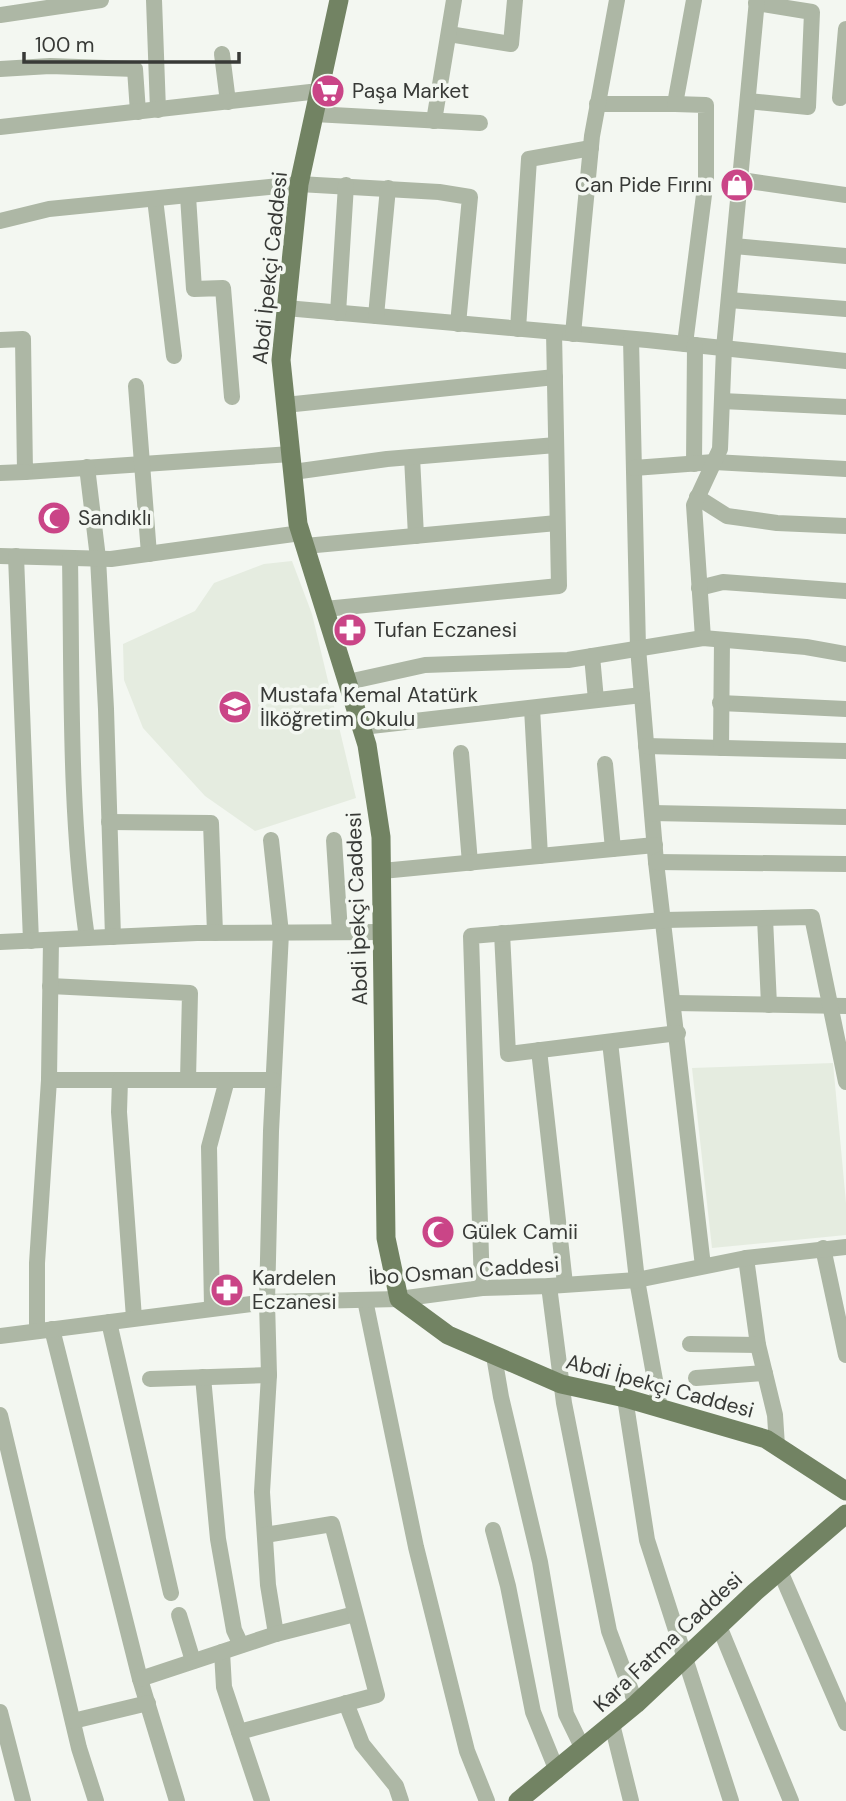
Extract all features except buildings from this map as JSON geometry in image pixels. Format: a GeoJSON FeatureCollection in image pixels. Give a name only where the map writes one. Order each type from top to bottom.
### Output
{"type":"FeatureCollection","features":[{"type":"Feature","properties":{"kind":"main road","name":"Abdi İpekçi Caddesi"},"geometry":{"type":"LineString","coordinates":[[339,0],[299,184],[281,360],[303,539],[367,745],[382,837],[386,1238],[399,1299],[448,1335],[561,1384],[625,1398],[766,1439],[846,1491]]}},
{"type":"Feature","properties":{"kind":"main road","name":"Kara Fatma Caddesi"},"geometry":{"type":"LineString","coordinates":[[526,1798],[636,1704],[719,1626],[846,1514]]}},
{"type":"Feature","properties":{"kind":"street"},"geometry":{"type":"LineString","coordinates":[[0,15],[101,0]]}},
{"type":"Feature","properties":{"kind":"street"},"geometry":{"type":"LineString","coordinates":[[154,0],[158,110]]}},
{"type":"Feature","properties":{"kind":"street"},"geometry":{"type":"LineString","coordinates":[[434,121],[454,0]]}},
{"type":"Feature","properties":{"kind":"street"},"geometry":{"type":"LineString","coordinates":[[449,34],[511,44],[514,0]]}},
{"type":"Feature","properties":{"kind":"street"},"geometry":{"type":"LineString","coordinates":[[573,334],[591,148],[617,0]]}},
{"type":"Feature","properties":{"kind":"street"},"geometry":{"type":"LineString","coordinates":[[675,104],[695,0]]}},
{"type":"Feature","properties":{"kind":"street"},"geometry":{"type":"LineString","coordinates":[[703,638],[694,505],[720,449],[724,348],[756,2],[812,12],[808,107],[748,101]]}},
{"type":"Feature","properties":{"kind":"street"},"geometry":{"type":"LineString","coordinates":[[840,97],[846,29]]}},
{"type":"Feature","properties":{"kind":"street"},"geometry":{"type":"LineString","coordinates":[[222,54],[228,102]]}},
{"type":"Feature","properties":{"kind":"street"},"geometry":{"type":"LineString","coordinates":[[0,69],[50,66],[135,69],[138,112]]}},
{"type":"Feature","properties":{"kind":"street"},"geometry":{"type":"LineString","coordinates":[[0,127],[319,92]]}},
{"type":"Feature","properties":{"kind":"street"},"geometry":{"type":"LineString","coordinates":[[597,104],[706,105],[706,179],[690,345],[694,464]]}},
{"type":"Feature","properties":{"kind":"street"},"geometry":{"type":"LineString","coordinates":[[314,114],[480,123]]}},
{"type":"Feature","properties":{"kind":"street"},"geometry":{"type":"LineString","coordinates":[[518,329],[529,159],[591,148]]}},
{"type":"Feature","properties":{"kind":"street"},"geometry":{"type":"LineString","coordinates":[[741,180],[846,195]]}},
{"type":"Feature","properties":{"kind":"street"},"geometry":{"type":"LineString","coordinates":[[0,221],[49,209],[299,184],[388,188],[470,197],[458,324]]}},
{"type":"Feature","properties":{"kind":"street"},"geometry":{"type":"LineString","coordinates":[[338,313],[346,185]]}},
{"type":"Feature","properties":{"kind":"street"},"geometry":{"type":"LineString","coordinates":[[376,316],[388,188]]}},
{"type":"Feature","properties":{"kind":"street"},"geometry":{"type":"LineString","coordinates":[[188,196],[194,289],[223,288],[232,397]]}},
{"type":"Feature","properties":{"kind":"street"},"geometry":{"type":"LineString","coordinates":[[155,199],[174,356]]}},
{"type":"Feature","properties":{"kind":"street"},"geometry":{"type":"LineString","coordinates":[[734,246],[846,256]]}},
{"type":"Feature","properties":{"kind":"street"},"geometry":{"type":"LineString","coordinates":[[729,300],[846,309]]}},
{"type":"Feature","properties":{"kind":"street"},"geometry":{"type":"LineString","coordinates":[[286,308],[846,361]]}},
{"type":"Feature","properties":{"kind":"street"},"geometry":{"type":"LineString","coordinates":[[325,609],[559,586],[554,332]]}},
{"type":"Feature","properties":{"kind":"street"},"geometry":{"type":"LineString","coordinates":[[0,340],[23,339],[25,472]]}},
{"type":"Feature","properties":{"kind":"street"},"geometry":{"type":"LineString","coordinates":[[631,339],[638,648],[656,862],[704,1266]]}},
{"type":"Feature","properties":{"kind":"street"},"geometry":{"type":"LineString","coordinates":[[285,405],[555,377]]}},
{"type":"Feature","properties":{"kind":"street"},"geometry":{"type":"LineString","coordinates":[[136,386],[149,554]]}},
{"type":"Feature","properties":{"kind":"street"},"geometry":{"type":"LineString","coordinates":[[722,401],[846,407]]}},
{"type":"Feature","properties":{"kind":"street"},"geometry":{"type":"LineString","coordinates":[[0,473],[142,463],[292,463],[412,457],[556,445]]}},
{"type":"Feature","properties":{"kind":"street"},"geometry":{"type":"LineString","coordinates":[[412,457],[416,536]]}},
{"type":"Feature","properties":{"kind":"street"},"geometry":{"type":"LineString","coordinates":[[634,468],[714,462],[846,469]]}},
{"type":"Feature","properties":{"kind":"street"},"geometry":{"type":"LineString","coordinates":[[87,467],[98,558],[113,937]]}},
{"type":"Feature","properties":{"kind":"street"},"geometry":{"type":"LineString","coordinates":[[697,497],[727,516],[777,523],[846,526]]}},
{"type":"Feature","properties":{"kind":"street"},"geometry":{"type":"LineString","coordinates":[[31,941],[8,556],[98,558],[303,539],[416,536],[557,523]]}},
{"type":"Feature","properties":{"kind":"street"},"geometry":{"type":"LineString","coordinates":[[70,558],[72,732],[81,898],[87,938]]}},
{"type":"Feature","properties":{"kind":"street"},"geometry":{"type":"LineString","coordinates":[[699,588],[723,582],[846,591]]}},
{"type":"Feature","properties":{"kind":"street"},"geometry":{"type":"LineString","coordinates":[[348,682],[425,665],[568,660],[703,638],[806,647],[846,654]]}},
{"type":"Feature","properties":{"kind":"street"},"geometry":{"type":"LineString","coordinates":[[721,748],[719,703],[722,640]]}},
{"type":"Feature","properties":{"kind":"street"},"geometry":{"type":"LineString","coordinates":[[592,656],[596,700]]}},
{"type":"Feature","properties":{"kind":"street"},"geometry":{"type":"LineString","coordinates":[[362,727],[642,695]]}},
{"type":"Feature","properties":{"kind":"street"},"geometry":{"type":"LineString","coordinates":[[719,703],[846,709]]}},
{"type":"Feature","properties":{"kind":"street"},"geometry":{"type":"LineString","coordinates":[[532,708],[540,856]]}},
{"type":"Feature","properties":{"kind":"street"},"geometry":{"type":"LineString","coordinates":[[646,746],[846,751]]}},
{"type":"Feature","properties":{"kind":"street"},"geometry":{"type":"LineString","coordinates":[[461,752],[470,863]]}},
{"type":"Feature","properties":{"kind":"street"},"geometry":{"type":"LineString","coordinates":[[605,764],[613,849]]}},
{"type":"Feature","properties":{"kind":"street"},"geometry":{"type":"LineString","coordinates":[[652,813],[846,817]]}},
{"type":"Feature","properties":{"kind":"street"},"geometry":{"type":"LineString","coordinates":[[109,822],[211,823],[215,933]]}},
{"type":"Feature","properties":{"kind":"street"},"geometry":{"type":"LineString","coordinates":[[271,840],[281,933],[273,1080],[267,1302],[269,1376],[262,1492],[268,1585],[276,1634]]}},
{"type":"Feature","properties":{"kind":"street"},"geometry":{"type":"LineString","coordinates":[[334,841],[340,932]]}},
{"type":"Feature","properties":{"kind":"street"},"geometry":{"type":"LineString","coordinates":[[382,871],[655,845]]}},
{"type":"Feature","properties":{"kind":"street"},"geometry":{"type":"LineString","coordinates":[[656,862],[846,864]]}},
{"type":"Feature","properties":{"kind":"street"},"geometry":{"type":"LineString","coordinates":[[482,1287],[471,936],[664,920],[812,917],[839,1006],[846,1082]]}},
{"type":"Feature","properties":{"kind":"street"},"geometry":{"type":"LineString","coordinates":[[765,918],[769,1005]]}},
{"type":"Feature","properties":{"kind":"street"},"geometry":{"type":"LineString","coordinates":[[0,942],[215,933],[382,932]]}},
{"type":"Feature","properties":{"kind":"street"},"geometry":{"type":"LineString","coordinates":[[502,933],[508,1054],[678,1033]]}},
{"type":"Feature","properties":{"kind":"street"},"geometry":{"type":"LineString","coordinates":[[51,940],[49,1080],[37,1263],[45,1330],[140,1678],[177,1801]]}},
{"type":"Feature","properties":{"kind":"street"},"geometry":{"type":"LineString","coordinates":[[50,986],[190,993],[188,1080]]}},
{"type":"Feature","properties":{"kind":"street"},"geometry":{"type":"LineString","coordinates":[[674,1003],[839,1006]]}},
{"type":"Feature","properties":{"kind":"street"},"geometry":{"type":"LineString","coordinates":[[610,1042],[637,1280],[660,1408]]}},
{"type":"Feature","properties":{"kind":"street"},"geometry":{"type":"LineString","coordinates":[[539,1050],[557,1285],[561,1384],[609,1631],[636,1704]]}},
{"type":"Feature","properties":{"kind":"street"},"geometry":{"type":"LineString","coordinates":[[49,1080],[273,1080]]}},
{"type":"Feature","properties":{"kind":"street"},"geometry":{"type":"LineString","coordinates":[[120,1080],[119,1112],[134,1318]]}},
{"type":"Feature","properties":{"kind":"street"},"geometry":{"type":"LineString","coordinates":[[212,1307],[209,1147],[227,1080]]}},
{"type":"Feature","properties":{"kind":"street","name":"İbo Osman Caddesi"},"geometry":{"type":"LineString","coordinates":[[0,1336],[267,1302],[399,1299],[482,1287],[637,1280],[746,1258],[846,1247]]}},
{"type":"Feature","properties":{"kind":"street"},"geometry":{"type":"LineString","coordinates":[[824,1248],[846,1355]]}},
{"type":"Feature","properties":{"kind":"street"},"geometry":{"type":"LineString","coordinates":[[746,1258],[758,1345],[775,1415],[777,1446]]}},
{"type":"Feature","properties":{"kind":"street"},"geometry":{"type":"LineString","coordinates":[[365,1300],[416,1547],[467,1751],[487,1801]]}},
{"type":"Feature","properties":{"kind":"street"},"geometry":{"type":"LineString","coordinates":[[109,1322],[171,1593]]}},
{"type":"Feature","properties":{"kind":"street"},"geometry":{"type":"LineString","coordinates":[[690,1344],[758,1345]]}},
{"type":"Feature","properties":{"kind":"street"},"geometry":{"type":"LineString","coordinates":[[494,1356],[500,1396],[540,1562],[566,1714],[583,1749]]}},
{"type":"Feature","properties":{"kind":"street"},"geometry":{"type":"LineString","coordinates":[[696,1378],[765,1373]]}},
{"type":"Feature","properties":{"kind":"street"},"geometry":{"type":"LineString","coordinates":[[150,1379],[269,1376]]}},
{"type":"Feature","properties":{"kind":"street"},"geometry":{"type":"LineString","coordinates":[[203,1377],[218,1539],[234,1630],[242,1645]]}},
{"type":"Feature","properties":{"kind":"street"},"geometry":{"type":"LineString","coordinates":[[625,1398],[647,1540],[730,1801]]}},
{"type":"Feature","properties":{"kind":"street"},"geometry":{"type":"LineString","coordinates":[[0,1415],[73,1721],[96,1801]]}},
{"type":"Feature","properties":{"kind":"street"},"geometry":{"type":"LineString","coordinates":[[239,1732],[377,1695],[332,1524],[265,1535]]}},
{"type":"Feature","properties":{"kind":"street"},"geometry":{"type":"LineString","coordinates":[[493,1530],[508,1586],[533,1712],[557,1771]]}},
{"type":"Feature","properties":{"kind":"street"},"geometry":{"type":"LineString","coordinates":[[780,1571],[846,1723]]}},
{"type":"Feature","properties":{"kind":"street"},"geometry":{"type":"LineString","coordinates":[[140,1678],[276,1634],[355,1614]]}},
{"type":"Feature","properties":{"kind":"street"},"geometry":{"type":"LineString","coordinates":[[179,1615],[193,1661]]}},
{"type":"Feature","properties":{"kind":"street"},"geometry":{"type":"LineString","coordinates":[[719,1626],[791,1801]]}},
{"type":"Feature","properties":{"kind":"street"},"geometry":{"type":"LineString","coordinates":[[222,1652],[224,1687],[261,1801]]}},
{"type":"Feature","properties":{"kind":"street"},"geometry":{"type":"LineString","coordinates":[[73,1721],[148,1703]]}},
{"type":"Feature","properties":{"kind":"street"},"geometry":{"type":"LineString","coordinates":[[346,1703],[362,1744],[396,1786],[401,1801]]}},
{"type":"Feature","properties":{"kind":"street"},"geometry":{"type":"LineString","coordinates":[[0,1712],[23,1801]]}},
{"type":"Feature","properties":{"kind":"street"},"geometry":{"type":"LineString","coordinates":[[612,1724],[631,1801]]}},
{"type":"Feature","properties":{"kind":"shaded area","name":"Mustafa Kemal Atatürk İlköğretim Okulu"},"geometry":{"type":"Polygon","coordinates":[[[292,561],[312,614],[356,798],[255,831],[205,796],[143,728],[124,680],[123,644],[195,611],[214,583],[264,564],[292,561]]]}},
{"type":"Feature","properties":{"kind":"shaded area"},"geometry":{"type":"Polygon","coordinates":[[[833,1063],[846,1203],[846,1235],[712,1248],[692,1068],[833,1063]]]}},
{"type":"Feature","properties":{"kind":"place","name":"Paşa Market"},"geometry":{"type":"Point","coordinates":[328,91]}},
{"type":"Feature","properties":{"kind":"place","name":"Can Pide Fırını"},"geometry":{"type":"Point","coordinates":[737,185]}},
{"type":"Feature","properties":{"kind":"place","name":"Sandıklı"},"geometry":{"type":"Point","coordinates":[54,518]}},
{"type":"Feature","properties":{"kind":"place","name":"Tufan Eczanesi"},"geometry":{"type":"Point","coordinates":[350,630]}},
{"type":"Feature","properties":{"kind":"place","name":"Mustafa Kemal Atatürk İlköğretim Okulu"},"geometry":{"type":"Point","coordinates":[235,707]}},
{"type":"Feature","properties":{"kind":"place","name":"Gülek Camii"},"geometry":{"type":"Point","coordinates":[438,1232]}},
{"type":"Feature","properties":{"kind":"place","name":"Kardelen Eczanesi"},"geometry":{"type":"Point","coordinates":[227,1290]}}]}
